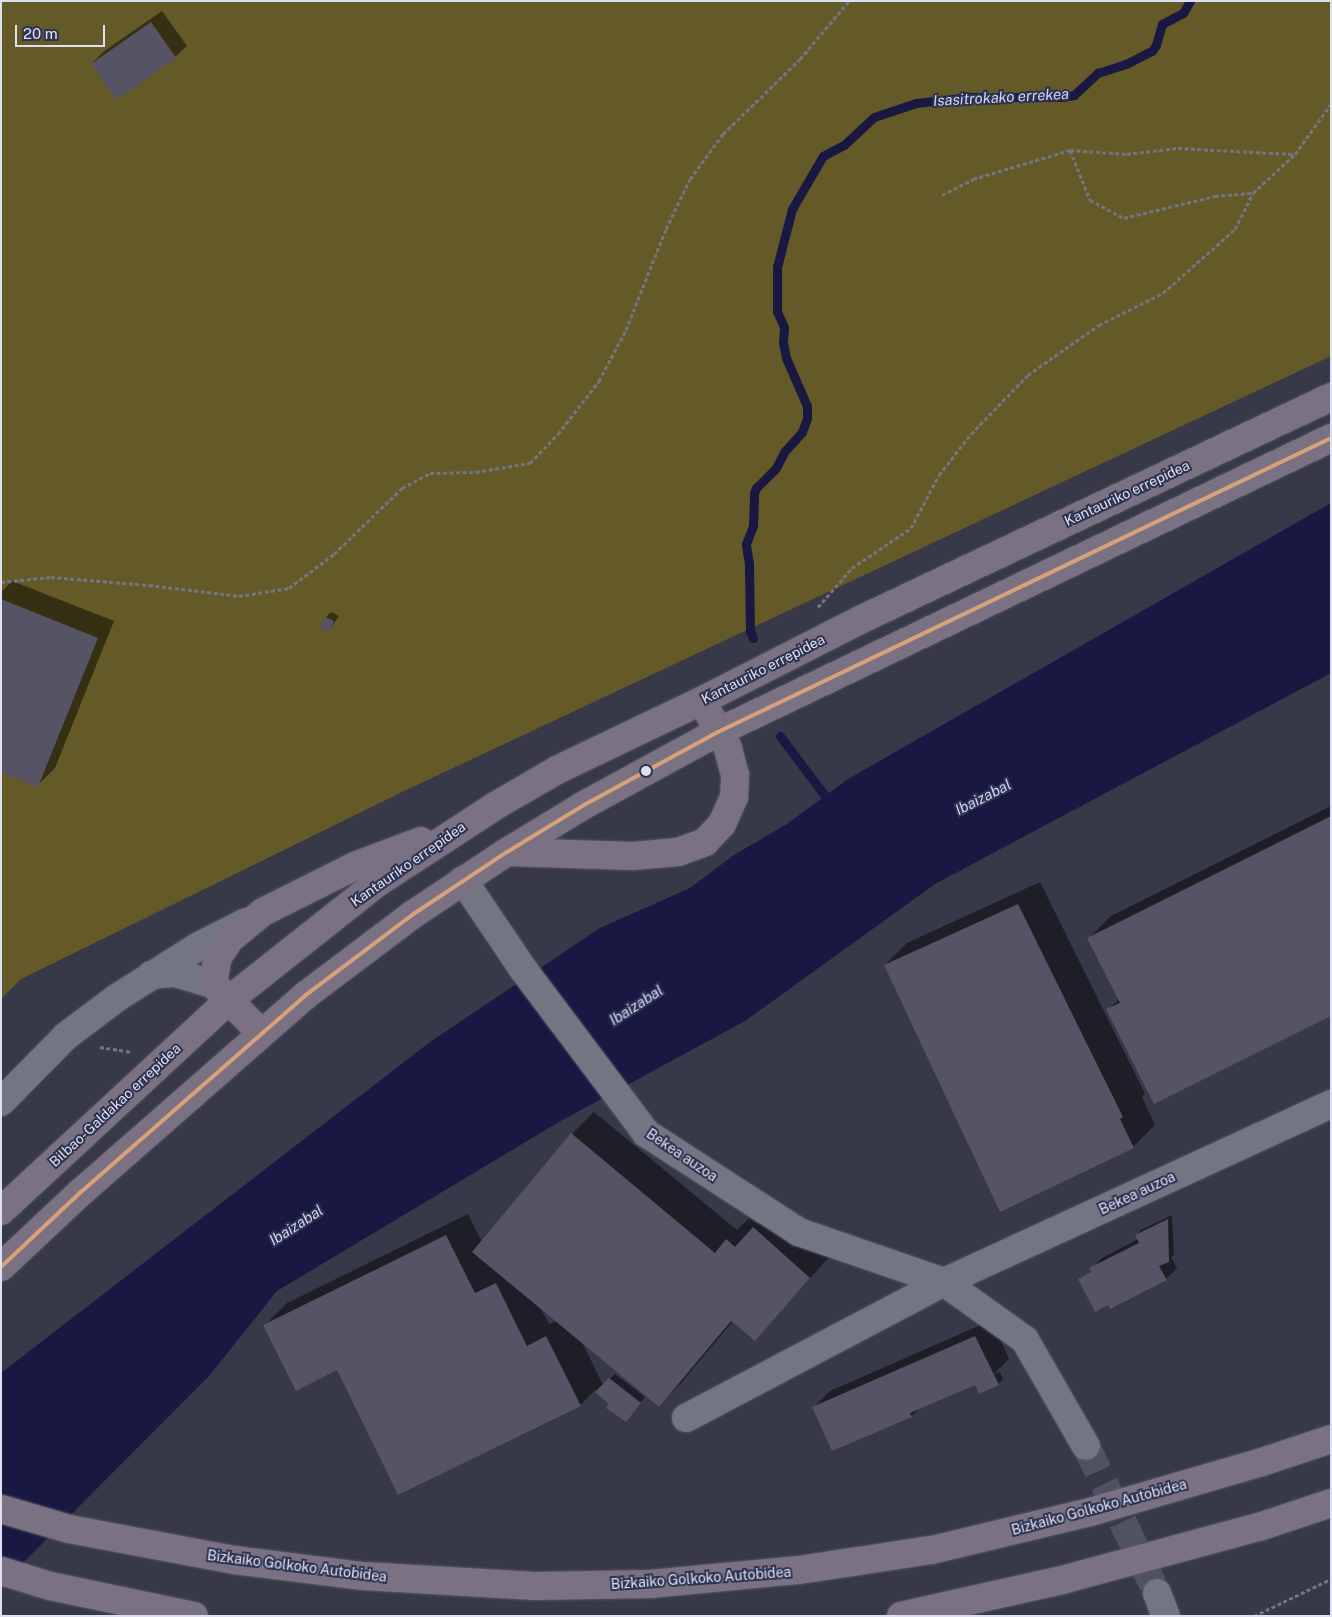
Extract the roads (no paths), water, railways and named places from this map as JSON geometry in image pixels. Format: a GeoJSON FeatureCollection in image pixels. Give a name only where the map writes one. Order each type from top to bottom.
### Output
{"type":"FeatureCollection","features":[{"type":"Feature","properties":{"kind":"highway","name":"Kantauriko errepidea"},"geometry":{"type":"LineString","coordinates":[[221,992],[377,883],[467,824],[557,770],[701,701],[862,619],[1331,397]]}},
{"type":"Feature","properties":{"kind":"highway"},"geometry":{"type":"LineString","coordinates":[[1,1267],[81,1192],[306,994],[463,880],[507,852],[584,805],[718,732],[1331,438]]}},
{"type":"Feature","properties":{"kind":"highway"},"geometry":{"type":"LineString","coordinates":[[507,852],[632,856],[678,852],[705,842],[722,824],[734,797],[735,775],[728,748],[701,701]]}},
{"type":"Feature","properties":{"kind":"highway"},"geometry":{"type":"LineString","coordinates":[[261,1033],[221,992],[218,957],[230,939],[263,912],[357,865],[467,824]]}},
{"type":"Feature","properties":{"kind":"highway","name":"Bilbao-Galdakao errepidea"},"geometry":{"type":"LineString","coordinates":[[1,1211],[221,992]]}},
{"type":"Feature","properties":{"kind":"highway","name":"Bizkaiko Golkoko Autobidea"},"geometry":{"type":"LineString","coordinates":[[1,1509],[69,1528],[234,1560],[363,1576],[535,1586],[650,1584],[799,1570],[932,1550],[1090,1512],[1259,1463],[1331,1439]]}},
{"type":"Feature","properties":{"kind":"highway"},"geometry":{"type":"LineString","coordinates":[[902,1616],[1062,1580],[1259,1526],[1331,1503]]}},
{"type":"Feature","properties":{"kind":"highway"},"geometry":{"type":"LineString","coordinates":[[1,1572],[50,1586],[194,1616]]}},
{"type":"Feature","properties":{"kind":"street","name":"Bekea auzoa"},"geometry":{"type":"LineString","coordinates":[[463,880],[523,969],[646,1133],[799,1232],[944,1282],[1025,1340],[1086,1446]]}},
{"type":"Feature","properties":{"kind":"street"},"geometry":{"type":"LineString","coordinates":[[1,1102],[66,1036],[151,975],[263,912]]}},
{"type":"Feature","properties":{"kind":"street"},"geometry":{"type":"LineString","coordinates":[[151,975],[176,973],[221,992]]}},
{"type":"Feature","properties":{"kind":"street","name":"Bekea auzoa"},"geometry":{"type":"LineString","coordinates":[[686,1418],[944,1282],[1331,1104]]}},
{"type":"Feature","properties":{"kind":"water","name":"Ibaizabal"},"geometry":{"type":"Polygon","coordinates":[[[1331,503],[1331,673],[935,884],[745,1021],[557,1123],[277,1291],[209,1376],[1,1585],[1,1373],[430,1042],[600,928],[690,888],[734,855],[787,824],[848,779],[1331,503]]]}},
{"type":"Feature","properties":{"kind":"waterway","name":"Isasitrokako errekea"},"geometry":{"type":"LineString","coordinates":[[753,638],[750,631],[749,564],[746,544],[753,526],[754,493],[756,488],[776,468],[784,452],[802,432],[807,418],[807,406],[786,358],[783,342],[784,327],[777,311],[777,267],[792,209],[823,156],[844,145],[874,117],[916,103],[970,97],[1062,97],[1074,95],[1098,73],[1126,64],[1152,51],[1156,45],[1162,24],[1183,13],[1190,1]]}},
{"type":"Feature","properties":{"kind":"waterway","name":"Isasitrokako errekea"},"geometry":{"type":"LineString","coordinates":[[780,736],[831,804]]}},
{"type":"Feature","properties":{"kind":"tunnel"},"geometry":{"type":"LineString","coordinates":[[1086,1446],[1157,1593]]}}]}
